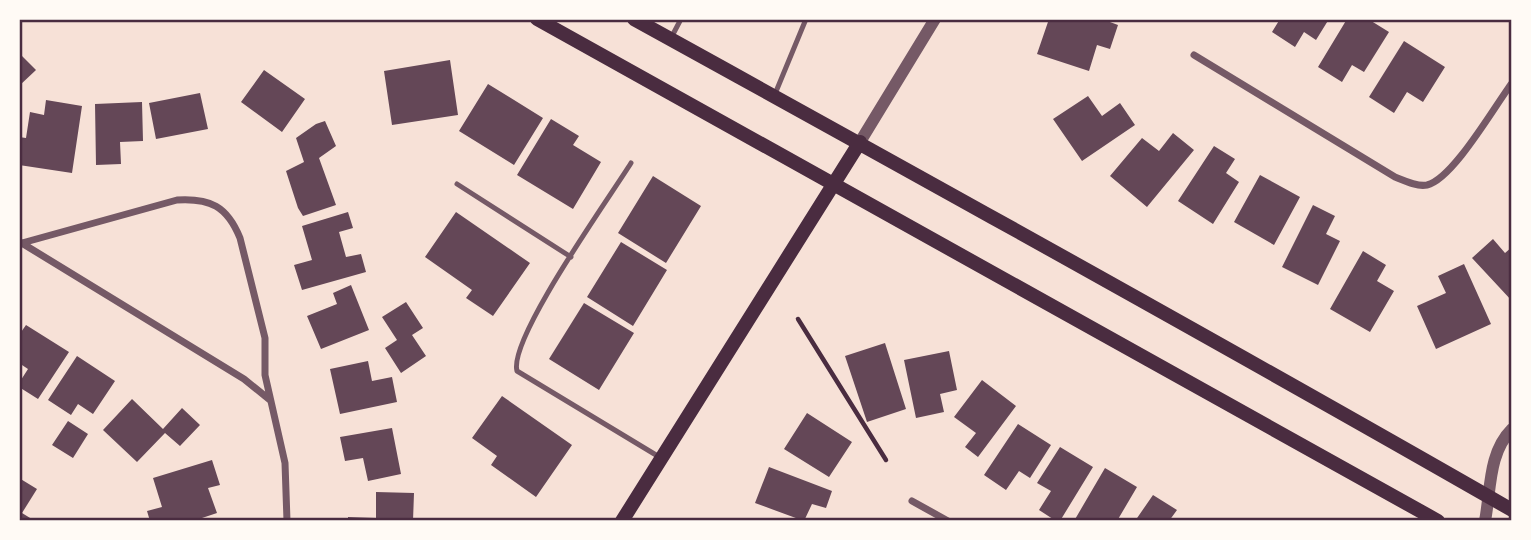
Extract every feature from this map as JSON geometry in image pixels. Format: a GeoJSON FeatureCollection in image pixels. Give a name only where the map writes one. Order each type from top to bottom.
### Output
{"type":"FeatureCollection","features":[{"type":"Feature","properties":{"kind":"main road"},"geometry":{"type":"LineString","coordinates":[[537,19],[1438,521]]}},
{"type":"Feature","properties":{"kind":"main road"},"geometry":{"type":"LineString","coordinates":[[634,19],[860,142],[1512,510]]}},
{"type":"Feature","properties":{"kind":"main road"},"geometry":{"type":"LineString","coordinates":[[622,521],[860,142]]}},
{"type":"Feature","properties":{"kind":"street"},"geometry":{"type":"LineString","coordinates":[[860,142],[935,19]]}},
{"type":"Feature","properties":{"kind":"street"},"geometry":{"type":"LineString","coordinates":[[1194,55],[1395,177],[1421,185],[1430,184],[1453,168],[1512,83]]}},
{"type":"Feature","properties":{"kind":"street"},"geometry":{"type":"LineString","coordinates":[[21,242],[177,200],[205,201],[219,207],[236,226],[265,338],[265,375],[285,463],[287,521]]}},
{"type":"Feature","properties":{"kind":"street"},"geometry":{"type":"LineString","coordinates":[[21,242],[244,379],[271,400]]}},
{"type":"Feature","properties":{"kind":"street"},"geometry":{"type":"LineString","coordinates":[[1485,521],[1490,498],[1491,468],[1503,438],[1512,429]]}},
{"type":"Feature","properties":{"kind":"street"},"geometry":{"type":"LineString","coordinates":[[912,501],[948,521]]}},
{"type":"Feature","properties":{"kind":"lane"},"geometry":{"type":"LineString","coordinates":[[670,39],[681,19]]}},
{"type":"Feature","properties":{"kind":"lane"},"geometry":{"type":"LineString","coordinates":[[774,96],[806,19]]}},
{"type":"Feature","properties":{"kind":"lane"},"geometry":{"type":"LineString","coordinates":[[631,163],[542,300],[520,347],[515,365],[517,371],[661,457]]}},
{"type":"Feature","properties":{"kind":"lane"},"geometry":{"type":"LineString","coordinates":[[457,184],[571,257]]}},
{"type":"Feature","properties":{"kind":"path"},"geometry":{"type":"LineString","coordinates":[[798,319],[886,460]]}},
{"type":"Feature","properties":{"kind":"building"},"geometry":{"type":"Polygon","coordinates":[[[1049,19],[1102,19],[1118,25],[1110,49],[1097,45],[1089,71],[1037,54],[1049,19]]]}},
{"type":"Feature","properties":{"kind":"building"},"geometry":{"type":"Polygon","coordinates":[[[1280,19],[1329,19],[1316,40],[1304,32],[1295,47],[1272,32],[1280,19]]]}},
{"type":"Feature","properties":{"kind":"building"},"geometry":{"type":"Polygon","coordinates":[[[1347,19],[1368,19],[1389,32],[1364,72],[1352,65],[1342,82],[1318,67],[1347,19]]]}},
{"type":"Feature","properties":{"kind":"building"},"geometry":{"type":"Polygon","coordinates":[[[1404,41],[1445,67],[1423,102],[1407,92],[1394,113],[1369,97],[1404,41]]]}},
{"type":"Feature","properties":{"kind":"building"},"geometry":{"type":"Polygon","coordinates":[[[19,53],[36,70],[19,86],[19,53]]]}},
{"type":"Feature","properties":{"kind":"building"},"geometry":{"type":"Polygon","coordinates":[[[450,60],[458,115],[392,125],[384,71],[450,60]]]}},
{"type":"Feature","properties":{"kind":"building"},"geometry":{"type":"Polygon","coordinates":[[[264,70],[305,99],[282,132],[241,102],[264,70]]]}},
{"type":"Feature","properties":{"kind":"building"},"geometry":{"type":"Polygon","coordinates":[[[488,84],[543,118],[514,165],[459,131],[488,84]]]}},
{"type":"Feature","properties":{"kind":"building"},"geometry":{"type":"Polygon","coordinates":[[[200,93],[208,129],[156,139],[149,103],[200,93]]]}},
{"type":"Feature","properties":{"kind":"building"},"geometry":{"type":"Polygon","coordinates":[[[1088,96],[1102,116],[1120,103],[1135,125],[1082,161],[1053,119],[1088,96]]]}},
{"type":"Feature","properties":{"kind":"building"},"geometry":{"type":"Polygon","coordinates":[[[46,100],[82,106],[72,173],[19,165],[19,137],[26,138],[30,112],[44,115],[46,100]]]}},
{"type":"Feature","properties":{"kind":"building"},"geometry":{"type":"Polygon","coordinates":[[[142,102],[143,141],[120,142],[121,164],[96,165],[95,104],[142,102]]]}},
{"type":"Feature","properties":{"kind":"building"},"geometry":{"type":"Polygon","coordinates":[[[551,119],[579,136],[573,145],[601,162],[573,209],[517,175],[551,119]]]}},
{"type":"Feature","properties":{"kind":"building"},"geometry":{"type":"Polygon","coordinates":[[[325,121],[336,146],[319,158],[336,205],[303,216],[286,171],[304,162],[296,138],[325,121]]]}},
{"type":"Feature","properties":{"kind":"building"},"geometry":{"type":"Polygon","coordinates":[[[1173,133],[1194,150],[1147,207],[1110,176],[1142,138],[1159,151],[1173,133]]]}},
{"type":"Feature","properties":{"kind":"building"},"geometry":{"type":"Polygon","coordinates":[[[1214,146],[1235,159],[1226,173],[1239,182],[1213,224],[1178,201],[1214,146]]]}},
{"type":"Feature","properties":{"kind":"building"},"geometry":{"type":"Polygon","coordinates":[[[1260,175],[1300,197],[1274,245],[1234,222],[1260,175]]]}},
{"type":"Feature","properties":{"kind":"building"},"geometry":{"type":"Polygon","coordinates":[[[653,176],[701,206],[666,263],[618,233],[653,176]]]}},
{"type":"Feature","properties":{"kind":"building"},"geometry":{"type":"Polygon","coordinates":[[[1313,205],[1335,216],[1326,234],[1340,241],[1318,285],[1282,267],[1313,205]]]}},
{"type":"Feature","properties":{"kind":"building"},"geometry":{"type":"Polygon","coordinates":[[[348,212],[353,228],[339,232],[346,257],[361,254],[366,272],[302,290],[294,265],[312,260],[302,226],[348,212]]]}},
{"type":"Feature","properties":{"kind":"building"},"geometry":{"type":"Polygon","coordinates":[[[456,212],[530,263],[493,316],[466,298],[472,290],[425,257],[456,212]]]}},
{"type":"Feature","properties":{"kind":"building"},"geometry":{"type":"Polygon","coordinates":[[[1493,239],[1505,253],[1512,247],[1512,301],[1472,258],[1493,239]]]}},
{"type":"Feature","properties":{"kind":"building"},"geometry":{"type":"Polygon","coordinates":[[[621,242],[667,270],[633,326],[587,297],[621,242]]]}},
{"type":"Feature","properties":{"kind":"building"},"geometry":{"type":"Polygon","coordinates":[[[1363,251],[1386,265],[1377,281],[1394,291],[1370,332],[1330,309],[1363,251]]]}},
{"type":"Feature","properties":{"kind":"building"},"geometry":{"type":"Polygon","coordinates":[[[1464,264],[1491,324],[1436,349],[1417,306],[1446,293],[1438,276],[1464,264]]]}},
{"type":"Feature","properties":{"kind":"building"},"geometry":{"type":"Polygon","coordinates":[[[351,285],[369,330],[321,349],[307,316],[337,304],[333,293],[351,285]]]}},
{"type":"Feature","properties":{"kind":"building"},"geometry":{"type":"Polygon","coordinates":[[[406,302],[423,328],[412,335],[426,356],[401,373],[385,348],[397,340],[382,317],[406,302]]]}},
{"type":"Feature","properties":{"kind":"building"},"geometry":{"type":"Polygon","coordinates":[[[584,303],[634,333],[599,390],[549,359],[584,303]]]}},
{"type":"Feature","properties":{"kind":"building"},"geometry":{"type":"Polygon","coordinates":[[[26,325],[69,352],[38,399],[19,387],[28,369],[19,363],[19,335],[26,325]]]}},
{"type":"Feature","properties":{"kind":"building"},"geometry":{"type":"Polygon","coordinates":[[[885,343],[906,409],[867,422],[845,356],[885,343]]]}},
{"type":"Feature","properties":{"kind":"building"},"geometry":{"type":"Polygon","coordinates":[[[949,351],[957,390],[940,394],[944,412],[916,418],[904,360],[949,351]]]}},
{"type":"Feature","properties":{"kind":"building"},"geometry":{"type":"Polygon","coordinates":[[[77,356],[115,381],[93,414],[78,404],[71,415],[48,400],[77,356]]]}},
{"type":"Feature","properties":{"kind":"building"},"geometry":{"type":"Polygon","coordinates":[[[368,361],[372,381],[392,377],[397,402],[340,414],[330,369],[368,361]]]}},
{"type":"Feature","properties":{"kind":"building"},"geometry":{"type":"Polygon","coordinates":[[[982,380],[1016,406],[978,457],[965,447],[976,433],[954,417],[982,380]]]}},
{"type":"Feature","properties":{"kind":"building"},"geometry":{"type":"Polygon","coordinates":[[[502,396],[572,445],[536,497],[491,465],[497,456],[472,438],[502,396]]]}},
{"type":"Feature","properties":{"kind":"building"},"geometry":{"type":"Polygon","coordinates":[[[132,399],[163,429],[182,408],[200,425],[180,446],[165,433],[137,462],[103,430],[132,399]]]}},
{"type":"Feature","properties":{"kind":"building"},"geometry":{"type":"Polygon","coordinates":[[[807,413],[852,442],[829,477],[784,449],[807,413]]]}},
{"type":"Feature","properties":{"kind":"building"},"geometry":{"type":"Polygon","coordinates":[[[68,421],[88,434],[73,458],[52,445],[68,421]]]}},
{"type":"Feature","properties":{"kind":"building"},"geometry":{"type":"Polygon","coordinates":[[[1018,424],[1051,445],[1030,478],[1019,471],[1006,490],[984,475],[1018,424]]]}},
{"type":"Feature","properties":{"kind":"building"},"geometry":{"type":"Polygon","coordinates":[[[392,428],[401,474],[368,481],[363,458],[345,461],[340,437],[392,428]]]}},
{"type":"Feature","properties":{"kind":"building"},"geometry":{"type":"Polygon","coordinates":[[[1060,447],[1093,467],[1060,521],[1056,521],[1039,510],[1051,491],[1037,483],[1060,447]]]}},
{"type":"Feature","properties":{"kind":"building"},"geometry":{"type":"Polygon","coordinates":[[[212,460],[220,485],[208,488],[217,513],[193,521],[150,521],[147,511],[162,507],[153,478],[212,460]]]}},
{"type":"Feature","properties":{"kind":"building"},"geometry":{"type":"Polygon","coordinates":[[[769,467],[832,491],[826,508],[812,504],[804,521],[755,503],[769,467]]]}},
{"type":"Feature","properties":{"kind":"building"},"geometry":{"type":"Polygon","coordinates":[[[1105,468],[1137,487],[1117,521],[1074,521],[1105,468]]]}},
{"type":"Feature","properties":{"kind":"building"},"geometry":{"type":"Polygon","coordinates":[[[19,478],[37,489],[22,513],[35,521],[19,521],[19,478]]]}},
{"type":"Feature","properties":{"kind":"building"},"geometry":{"type":"Polygon","coordinates":[[[376,492],[414,493],[413,521],[348,521],[348,517],[376,518],[376,492]]]}},
{"type":"Feature","properties":{"kind":"building"},"geometry":{"type":"Polygon","coordinates":[[[1153,495],[1177,510],[1169,521],[1135,521],[1153,495]]]}}]}
